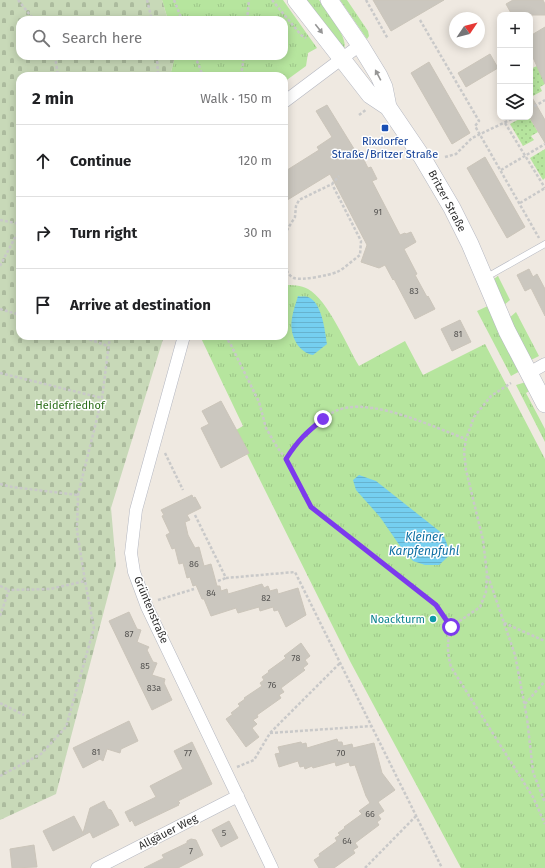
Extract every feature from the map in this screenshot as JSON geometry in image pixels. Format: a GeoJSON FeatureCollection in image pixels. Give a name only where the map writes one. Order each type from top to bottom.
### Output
{"type":"FeatureCollection","features":[{"type":"Feature","properties":{"kind":"main road","name":"Britzer Straße"},"geometry":{"type":"LineString","coordinates":[[296,0],[370,95],[388,107],[422,156],[452,208],[470,244],[507,331],[545,404]]}},
{"type":"Feature","properties":{"kind":"main road","name":"Britzer Straße"},"geometry":{"type":"LineString","coordinates":[[328,0],[360,45],[379,76],[384,87],[388,107]]}},
{"type":"Feature","properties":{"kind":"street"},"geometry":{"type":"LineString","coordinates":[[288,99],[360,45]]}},
{"type":"Feature","properties":{"kind":"street","name":"Grüntenstraße"},"geometry":{"type":"LineString","coordinates":[[183,340],[136,510],[131,553],[134,572],[147,607],[272,868]]}},
{"type":"Feature","properties":{"kind":"street"},"geometry":{"type":"LineString","coordinates":[[529,373],[545,364]]}},
{"type":"Feature","properties":{"kind":"street","name":"Allgäuer Weg"},"geometry":{"type":"LineString","coordinates":[[97,868],[238,796]]}},
{"type":"Feature","properties":{"kind":"lane"},"geometry":{"type":"LineString","coordinates":[[484,279],[544,245]]}},
{"type":"Feature","properties":{"kind":"path"},"geometry":{"type":"LineString","coordinates":[[18,0],[31,16]]}},
{"type":"Feature","properties":{"kind":"path"},"geometry":{"type":"LineString","coordinates":[[147,0],[151,16]]}},
{"type":"Feature","properties":{"kind":"path"},"geometry":{"type":"LineString","coordinates":[[174,0],[180,16]]}},
{"type":"Feature","properties":{"kind":"path"},"geometry":{"type":"LineString","coordinates":[[247,16],[249,0]]}},
{"type":"Feature","properties":{"kind":"path"},"geometry":{"type":"LineString","coordinates":[[366,0],[388,39]]}},
{"type":"Feature","properties":{"kind":"path"},"geometry":{"type":"LineString","coordinates":[[420,20],[479,121],[475,126],[544,245]]}},
{"type":"Feature","properties":{"kind":"path"},"geometry":{"type":"LineString","coordinates":[[56,60],[57,72]]}},
{"type":"Feature","properties":{"kind":"path"},"geometry":{"type":"LineString","coordinates":[[157,60],[158,72]]}},
{"type":"Feature","properties":{"kind":"path"},"geometry":{"type":"LineString","coordinates":[[197,60],[201,72]]}},
{"type":"Feature","properties":{"kind":"path"},"geometry":{"type":"LineString","coordinates":[[242,72],[243,60]]}},
{"type":"Feature","properties":{"kind":"path"},"geometry":{"type":"LineString","coordinates":[[533,107],[545,100]]}},
{"type":"Feature","properties":{"kind":"path"},"geometry":{"type":"LineString","coordinates":[[359,115],[369,107]]}},
{"type":"Feature","properties":{"kind":"path"},"geometry":{"type":"LineString","coordinates":[[445,157],[456,154],[472,138],[510,120]]}},
{"type":"Feature","properties":{"kind":"path"},"geometry":{"type":"LineString","coordinates":[[505,123],[545,188],[520,203]]}},
{"type":"Feature","properties":{"kind":"path"},"geometry":{"type":"LineString","coordinates":[[501,170],[545,144]]}},
{"type":"Feature","properties":{"kind":"path"},"geometry":{"type":"LineString","coordinates":[[288,228],[295,217],[296,206],[299,200],[332,184],[339,176]]}},
{"type":"Feature","properties":{"kind":"path"},"geometry":{"type":"LineString","coordinates":[[288,272],[294,278],[299,279],[337,272],[360,255],[361,241],[332,184]]}},
{"type":"Feature","properties":{"kind":"path"},"geometry":{"type":"LineString","coordinates":[[0,220],[16,223]]}},
{"type":"Feature","properties":{"kind":"path"},"geometry":{"type":"LineString","coordinates":[[0,266],[16,236]]}},
{"type":"Feature","properties":{"kind":"path"},"geometry":{"type":"LineString","coordinates":[[0,309],[16,315]]}},
{"type":"Feature","properties":{"kind":"path"},"geometry":{"type":"LineString","coordinates":[[91,340],[108,346]]}},
{"type":"Feature","properties":{"kind":"path"},"geometry":{"type":"LineString","coordinates":[[0,776],[41,754],[66,727],[94,628],[84,581],[77,531],[78,495],[102,398],[109,340]]}},
{"type":"Feature","properties":{"kind":"path"},"geometry":{"type":"LineString","coordinates":[[228,340],[259,402],[266,428],[286,459],[311,507],[436,605],[451,627]]}},
{"type":"Feature","properties":{"kind":"path"},"geometry":{"type":"LineString","coordinates":[[0,374],[102,398]]}},
{"type":"Feature","properties":{"kind":"path"},"geometry":{"type":"LineString","coordinates":[[511,383],[491,396],[474,417],[466,439],[464,451],[466,470],[483,540],[487,574],[486,592],[480,607],[451,627],[448,638],[447,653],[451,667],[533,797],[545,824]]}},
{"type":"Feature","properties":{"kind":"path"},"geometry":{"type":"LineString","coordinates":[[286,459],[297,443],[308,431],[333,412],[345,408],[362,406],[400,415],[466,439]]}},
{"type":"Feature","properties":{"kind":"path"},"geometry":{"type":"LineString","coordinates":[[165,453],[183,490]]}},
{"type":"Feature","properties":{"kind":"path"},"geometry":{"type":"LineString","coordinates":[[0,484],[12,487],[78,495]]}},
{"type":"Feature","properties":{"kind":"path"},"geometry":{"type":"LineString","coordinates":[[195,515],[226,578]]}},
{"type":"Feature","properties":{"kind":"path"},"geometry":{"type":"LineString","coordinates":[[218,581],[226,578],[294,572],[417,815],[442,868]]}},
{"type":"Feature","properties":{"kind":"path"},"geometry":{"type":"LineString","coordinates":[[487,574],[516,655],[534,772],[545,803]]}},
{"type":"Feature","properties":{"kind":"path"},"geometry":{"type":"LineString","coordinates":[[0,586],[9,590],[50,589],[84,581]]}},
{"type":"Feature","properties":{"kind":"path"},"geometry":{"type":"LineString","coordinates":[[158,600],[194,589]]}},
{"type":"Feature","properties":{"kind":"path"},"geometry":{"type":"LineString","coordinates":[[0,616],[9,590]]}},
{"type":"Feature","properties":{"kind":"path"},"geometry":{"type":"LineString","coordinates":[[504,622],[545,641]]}},
{"type":"Feature","properties":{"kind":"path"},"geometry":{"type":"LineString","coordinates":[[236,767],[254,760],[270,733],[340,663]]}},
{"type":"Feature","properties":{"kind":"path"},"geometry":{"type":"LineString","coordinates":[[524,705],[545,681]]}},
{"type":"Feature","properties":{"kind":"path"},"geometry":{"type":"LineString","coordinates":[[0,703],[24,715]]}},
{"type":"Feature","properties":{"kind":"path"},"geometry":{"type":"LineString","coordinates":[[270,733],[372,726]]}},
{"type":"Feature","properties":{"kind":"path"},"geometry":{"type":"LineString","coordinates":[[365,868],[417,815]]}},
{"type":"Feature","properties":{"kind":"green space","name":"Heidefriedhof"},"geometry":{"type":"Polygon","coordinates":[[[0,0],[162,0],[167,16],[16,16],[16,60],[174,60],[171,72],[16,72],[16,340],[163,340],[111,508],[116,565],[56,794],[0,820],[0,0]]]}},
{"type":"Feature","properties":{"kind":"green space"},"geometry":{"type":"Polygon","coordinates":[[[162,0],[283,0],[317,48],[308,53],[306,66],[288,79],[288,72],[171,72],[174,60],[288,60],[288,16],[167,16],[162,0]]]}},
{"type":"Feature","properties":{"kind":"green space"},"geometry":{"type":"Polygon","coordinates":[[[305,0],[319,0],[340,31],[345,44],[344,49],[305,0]]]}},
{"type":"Feature","properties":{"kind":"green space"},"geometry":{"type":"Polygon","coordinates":[[[340,0],[347,0],[368,31],[369,36],[367,39],[340,0]]]}},
{"type":"Feature","properties":{"kind":"green space"},"geometry":{"type":"Polygon","coordinates":[[[537,66],[545,79],[545,84],[540,87],[542,91],[533,96],[533,84],[533,68],[537,66]]]}},
{"type":"Feature","properties":{"kind":"green space"},"geometry":{"type":"Polygon","coordinates":[[[517,120],[531,120],[538,132],[531,136],[534,140],[523,146],[510,124],[517,120]]]}},
{"type":"Feature","properties":{"kind":"green space"},"geometry":{"type":"Polygon","coordinates":[[[545,149],[545,178],[543,180],[530,158],[545,149]]]}},
{"type":"Feature","properties":{"kind":"green space"},"geometry":{"type":"Polygon","coordinates":[[[498,276],[510,300],[503,306],[491,281],[498,276]]]}},
{"type":"Feature","properties":{"kind":"green space"},"geometry":{"type":"Polygon","coordinates":[[[288,285],[308,289],[323,303],[359,366],[405,341],[423,375],[485,344],[545,459],[545,868],[461,868],[351,663],[247,454],[249,453],[236,430],[243,426],[202,340],[288,340],[288,285]]]}},
{"type":"Feature","properties":{"kind":"green space"},"geometry":{"type":"Polygon","coordinates":[[[490,305],[522,370],[511,376],[477,311],[490,305]]]}},
{"type":"Feature","properties":{"kind":"green space"},"geometry":{"type":"Polygon","coordinates":[[[516,312],[539,356],[529,361],[508,319],[516,312]]]}},
{"type":"Feature","properties":{"kind":"green space"},"geometry":{"type":"Polygon","coordinates":[[[526,382],[531,390],[526,393],[545,429],[545,442],[516,385],[526,382]]]}},
{"type":"Feature","properties":{"kind":"water"},"geometry":{"type":"Polygon","coordinates":[[[298,296],[308,297],[313,300],[320,311],[322,318],[327,344],[313,355],[303,350],[295,341],[293,336],[291,324],[298,296]]]}},
{"type":"Feature","properties":{"kind":"water","name":"Kleiner Karpfenpfuhl"},"geometry":{"type":"Polygon","coordinates":[[[359,475],[376,481],[443,534],[451,554],[439,565],[425,565],[413,561],[400,546],[380,517],[356,490],[353,480],[359,475]]]}},
{"type":"Feature","properties":{"kind":"building"},"geometry":{"type":"Polygon","coordinates":[[[373,0],[444,0],[391,31],[373,0]]]}},
{"type":"Feature","properties":{"kind":"building"},"geometry":{"type":"Polygon","coordinates":[[[513,0],[543,0],[545,4],[545,15],[533,15],[533,12],[510,12],[506,4],[513,0]]]}},
{"type":"Feature","properties":{"kind":"building"},"geometry":{"type":"Polygon","coordinates":[[[545,27],[545,84],[533,58],[533,34],[545,27]]]}},
{"type":"Feature","properties":{"kind":"building"},"geometry":{"type":"Polygon","coordinates":[[[490,54],[497,66],[497,69],[466,87],[458,73],[490,54]]]}},
{"type":"Feature","properties":{"kind":"building"},"geometry":{"type":"Polygon","coordinates":[[[429,62],[470,133],[452,144],[411,73],[429,62]]]}},
{"type":"Feature","properties":{"kind":"building"},"geometry":{"type":"Polygon","coordinates":[[[533,99],[545,120],[545,143],[531,120],[533,120],[533,99]]]}},
{"type":"Feature","properties":{"kind":"building"},"geometry":{"type":"Polygon","coordinates":[[[327,105],[356,152],[359,150],[368,168],[371,167],[377,179],[372,181],[400,235],[411,232],[416,242],[404,249],[417,274],[415,275],[435,309],[415,319],[385,265],[379,268],[361,262],[367,245],[330,174],[288,200],[288,169],[319,150],[317,147],[332,137],[316,111],[327,105]]]}},
{"type":"Feature","properties":{"kind":"building"},"geometry":{"type":"Polygon","coordinates":[[[485,157],[525,227],[507,238],[467,168],[485,157]]]}},
{"type":"Feature","properties":{"kind":"building"},"geometry":{"type":"Polygon","coordinates":[[[529,269],[533,277],[537,274],[545,289],[545,316],[531,288],[525,291],[517,275],[529,269]]]}},
{"type":"Feature","properties":{"kind":"building"},"geometry":{"type":"Polygon","coordinates":[[[460,320],[471,342],[452,351],[441,329],[460,320]]]}},
{"type":"Feature","properties":{"kind":"building"},"geometry":{"type":"Polygon","coordinates":[[[221,401],[249,453],[221,468],[201,428],[209,424],[202,411],[221,401]]]}},
{"type":"Feature","properties":{"kind":"building"},"geometry":{"type":"Polygon","coordinates":[[[192,495],[193,498],[195,497],[201,508],[187,515],[190,520],[185,522],[188,535],[195,548],[199,547],[204,566],[211,564],[217,586],[220,586],[221,591],[227,589],[228,594],[262,584],[264,588],[268,586],[270,591],[277,589],[278,594],[298,588],[306,615],[286,627],[278,610],[274,611],[273,607],[260,611],[259,607],[238,613],[236,608],[211,616],[196,585],[193,586],[190,577],[187,578],[183,563],[179,564],[175,548],[172,549],[166,535],[170,533],[162,516],[164,515],[161,510],[192,495]]]}},
{"type":"Feature","properties":{"kind":"building"},"geometry":{"type":"Polygon","coordinates":[[[129,612],[137,629],[141,630],[137,642],[149,647],[147,650],[153,662],[157,663],[152,675],[165,679],[164,683],[172,700],[152,710],[109,621],[129,612]]]}},
{"type":"Feature","properties":{"kind":"building"},"geometry":{"type":"Polygon","coordinates":[[[301,643],[310,656],[305,660],[308,664],[303,668],[305,670],[281,688],[284,692],[279,695],[281,698],[257,715],[258,717],[253,720],[257,724],[252,728],[259,737],[246,747],[226,719],[240,706],[238,704],[245,699],[244,698],[262,686],[260,683],[264,680],[262,677],[286,658],[284,656],[301,643]]]}},
{"type":"Feature","properties":{"kind":"building"},"geometry":{"type":"Polygon","coordinates":[[[129,721],[138,741],[121,749],[120,753],[107,749],[103,761],[100,759],[83,768],[73,748],[129,721]]]}},
{"type":"Feature","properties":{"kind":"building"},"geometry":{"type":"Polygon","coordinates":[[[337,739],[338,742],[342,742],[343,746],[352,744],[353,748],[374,743],[382,773],[395,790],[378,802],[384,811],[378,815],[381,819],[377,822],[379,825],[355,843],[358,847],[353,850],[355,853],[334,868],[319,868],[314,860],[320,856],[319,854],[337,841],[335,838],[340,835],[338,833],[362,814],[359,811],[370,803],[355,765],[350,766],[349,762],[336,766],[335,762],[313,768],[312,766],[305,769],[304,766],[300,767],[298,761],[279,767],[275,754],[280,753],[278,747],[301,742],[302,744],[306,743],[307,748],[337,739]]]}},
{"type":"Feature","properties":{"kind":"building"},"geometry":{"type":"Polygon","coordinates":[[[192,742],[212,784],[178,801],[180,803],[178,804],[179,805],[135,826],[132,820],[130,822],[125,812],[156,797],[150,786],[183,769],[174,751],[192,742]]]}},
{"type":"Feature","properties":{"kind":"building"},"geometry":{"type":"Polygon","coordinates":[[[104,801],[119,825],[93,838],[90,832],[53,851],[43,831],[74,816],[83,833],[90,808],[104,801]]]}},
{"type":"Feature","properties":{"kind":"building"},"geometry":{"type":"Polygon","coordinates":[[[229,821],[238,838],[221,847],[212,830],[229,821]]]}},
{"type":"Feature","properties":{"kind":"building"},"geometry":{"type":"Polygon","coordinates":[[[191,839],[196,840],[203,855],[178,868],[144,868],[164,858],[162,855],[187,843],[187,841],[191,839]]]}},
{"type":"Feature","properties":{"kind":"building"},"geometry":{"type":"Polygon","coordinates":[[[34,845],[37,867],[12,868],[10,849],[34,845]]]}},
{"type":"Feature","properties":{"kind":"place","name":"Rixdorfer Straße/Britzer Straße"},"geometry":{"type":"Point","coordinates":[385,128]}},
{"type":"Feature","properties":{"kind":"place","name":"Noackturm"},"geometry":{"type":"Point","coordinates":[433,619]}},
{"type":"Feature","properties":{"kind":"route"},"geometry":{"type":"LineString","coordinates":[[323,419],[308,431],[297,443],[286,459],[311,507],[436,605],[451,627]]}}]}
